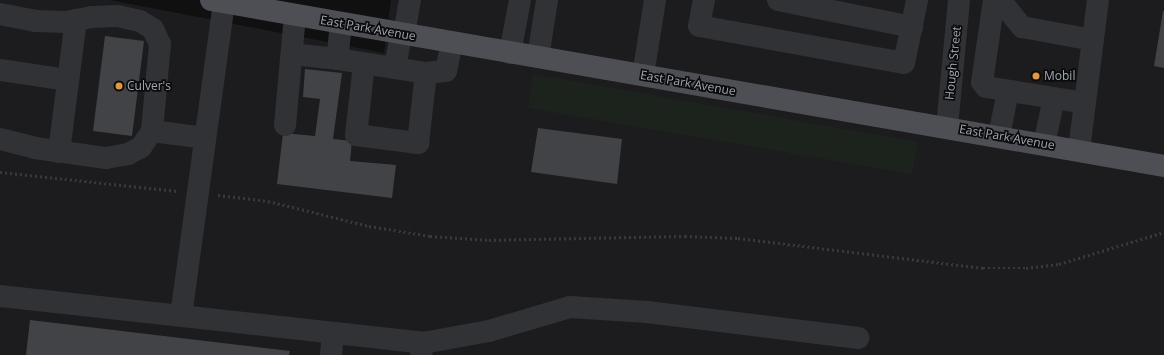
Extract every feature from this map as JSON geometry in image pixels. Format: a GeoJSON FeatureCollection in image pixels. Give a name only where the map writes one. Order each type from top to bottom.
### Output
{"type":"FeatureCollection","features":[{"type":"Feature","properties":{"kind":"main road","name":"East Park Avenue"},"geometry":{"type":"LineString","coordinates":[[217,1],[510,53],[999,136],[1164,166]]}},
{"type":"Feature","properties":{"kind":"street"},"geometry":{"type":"LineString","coordinates":[[395,68],[410,0]]}},
{"type":"Feature","properties":{"kind":"street"},"geometry":{"type":"LineString","coordinates":[[510,53],[520,0]]}},
{"type":"Feature","properties":{"kind":"street"},"geometry":{"type":"LineString","coordinates":[[538,57],[547,0]]}},
{"type":"Feature","properties":{"kind":"street"},"geometry":{"type":"LineString","coordinates":[[643,75],[655,0]]}},
{"type":"Feature","properties":{"kind":"street"},"geometry":{"type":"LineString","coordinates":[[704,0],[699,26],[904,63],[918,0]]}},
{"type":"Feature","properties":{"kind":"street"},"geometry":{"type":"LineString","coordinates":[[778,0],[912,27]]}},
{"type":"Feature","properties":{"kind":"street","name":"Hough Street"},"geometry":{"type":"LineString","coordinates":[[947,127],[959,0]]}},
{"type":"Feature","properties":{"kind":"street"},"geometry":{"type":"LineString","coordinates":[[994,0],[982,82],[986,88],[1085,103]]}},
{"type":"Feature","properties":{"kind":"street"},"geometry":{"type":"LineString","coordinates":[[1000,0],[1022,27],[1093,40]]}},
{"type":"Feature","properties":{"kind":"street"},"geometry":{"type":"LineString","coordinates":[[1079,150],[1098,0]]}},
{"type":"Feature","properties":{"kind":"street"},"geometry":{"type":"LineString","coordinates":[[181,316],[200,193],[217,1]]}},
{"type":"Feature","properties":{"kind":"street"},"geometry":{"type":"LineString","coordinates":[[0,14],[35,21],[66,22],[118,16],[140,21],[153,29],[160,44],[152,131],[141,147],[128,154],[106,158],[59,152],[0,139]]}},
{"type":"Feature","properties":{"kind":"street"},"geometry":{"type":"LineString","coordinates":[[285,125],[295,15]]}},
{"type":"Feature","properties":{"kind":"street"},"geometry":{"type":"LineString","coordinates":[[59,152],[76,20]]}},
{"type":"Feature","properties":{"kind":"street"},"geometry":{"type":"LineString","coordinates":[[337,60],[341,23]]}},
{"type":"Feature","properties":{"kind":"street"},"geometry":{"type":"LineString","coordinates":[[292,54],[437,74],[446,71],[452,42]]}},
{"type":"Feature","properties":{"kind":"street"},"geometry":{"type":"LineString","coordinates":[[364,64],[356,135],[418,142],[426,73]]}},
{"type":"Feature","properties":{"kind":"street"},"geometry":{"type":"LineString","coordinates":[[0,70],[68,80]]}},
{"type":"Feature","properties":{"kind":"street"},"geometry":{"type":"LineString","coordinates":[[999,136],[1008,91]]}},
{"type":"Feature","properties":{"kind":"street"},"geometry":{"type":"LineString","coordinates":[[1044,144],[1054,98]]}},
{"type":"Feature","properties":{"kind":"street"},"geometry":{"type":"LineString","coordinates":[[152,131],[205,138]]}},
{"type":"Feature","properties":{"kind":"street"},"geometry":{"type":"LineString","coordinates":[[0,296],[333,333],[422,349],[570,307],[647,312],[858,338]]}},
{"type":"Feature","properties":{"kind":"street"},"geometry":{"type":"LineString","coordinates":[[331,355],[333,333]]}},
{"type":"Feature","properties":{"kind":"path"},"geometry":{"type":"LineString","coordinates":[[0,172],[57,180],[200,193],[268,201],[369,226],[430,236],[489,240],[684,236],[738,238],[983,268],[1026,268],[1059,264],[1164,232]]}},
{"type":"Feature","properties":{"kind":"shaded area"},"geometry":{"type":"Polygon","coordinates":[[[0,0],[110,0],[384,53],[391,0],[1164,0],[1164,355],[0,355],[0,0]]]}},
{"type":"Feature","properties":{"kind":"shaded area"},"geometry":{"type":"Polygon","coordinates":[[[533,74],[918,142],[912,174],[528,108],[533,74]]]}},
{"type":"Feature","properties":{"kind":"building"},"geometry":{"type":"Polygon","coordinates":[[[1164,11],[1164,68],[1154,66],[1164,11]]]}},
{"type":"Feature","properties":{"kind":"building","name":"Culver's"},"geometry":{"type":"Polygon","coordinates":[[[105,36],[144,41],[132,136],[93,131],[105,36]]]}},
{"type":"Feature","properties":{"kind":"building"},"geometry":{"type":"Polygon","coordinates":[[[305,69],[342,73],[333,139],[352,141],[350,161],[396,165],[392,198],[277,184],[283,133],[315,136],[320,99],[303,97],[305,69]]]}},
{"type":"Feature","properties":{"kind":"building"},"geometry":{"type":"Polygon","coordinates":[[[538,128],[622,139],[617,184],[531,172],[538,128]]]}},
{"type":"Feature","properties":{"kind":"building"},"geometry":{"type":"Polygon","coordinates":[[[30,320],[290,351],[289,355],[26,355],[30,320]]]}},
{"type":"Feature","properties":{"kind":"place","name":"Mobil"},"geometry":{"type":"Point","coordinates":[1036,76]}},
{"type":"Feature","properties":{"kind":"place","name":"Culver's"},"geometry":{"type":"Point","coordinates":[119,86]}}]}
